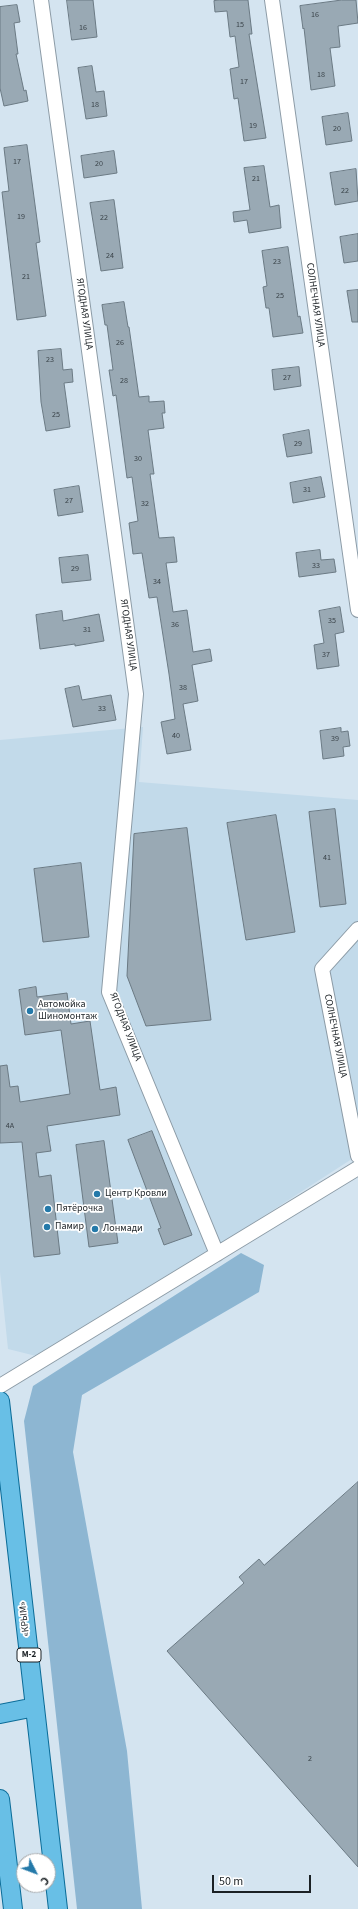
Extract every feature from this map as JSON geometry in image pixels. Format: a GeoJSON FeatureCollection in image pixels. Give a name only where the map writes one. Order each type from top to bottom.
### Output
{"type":"FeatureCollection","features":[{"type":"Feature","properties":{"kind":"main road","name":"«КРЫМ»"},"geometry":{"type":"LineString","coordinates":[[0,1401],[58,1909]]}},
{"type":"Feature","properties":{"kind":"main road"},"geometry":{"type":"LineString","coordinates":[[0,1714],[35,1707]]}},
{"type":"Feature","properties":{"kind":"main road"},"geometry":{"type":"LineString","coordinates":[[0,1799],[13,1909]]}},
{"type":"Feature","properties":{"kind":"street","name":"ЯГОДНАЯ УЛИЦА"},"geometry":{"type":"LineString","coordinates":[[41,0],[136,694],[110,992],[217,1254]]}},
{"type":"Feature","properties":{"kind":"street","name":"СОЛНЕЧНАЯ УЛИЦА"},"geometry":{"type":"LineString","coordinates":[[272,0],[358,610]]}},
{"type":"Feature","properties":{"kind":"street","name":"СОЛНЕЧНАЯ УЛИЦА"},"geometry":{"type":"LineString","coordinates":[[358,928],[322,969],[358,1156]]}},
{"type":"Feature","properties":{"kind":"street"},"geometry":{"type":"LineString","coordinates":[[0,1386],[358,1168]]}},
{"type":"Feature","properties":{"kind":"shaded area"},"geometry":{"type":"Polygon","coordinates":[[[143,727],[139,782],[358,800],[358,1155],[219,1245],[36,1356],[8,1349],[0,1272],[0,740],[143,727]]]}},
{"type":"Feature","properties":{"kind":"shaded area"},"geometry":{"type":"Polygon","coordinates":[[[241,1253],[264,1265],[259,1292],[82,1395],[73,1452],[127,1751],[142,1909],[77,1909],[24,1421],[33,1386],[241,1253]]]}},
{"type":"Feature","properties":{"kind":"building"},"geometry":{"type":"Polygon","coordinates":[[[67,0],[93,0],[97,37],[72,40],[67,0]]]}},
{"type":"Feature","properties":{"kind":"building"},"geometry":{"type":"Polygon","coordinates":[[[248,0],[252,34],[249,34],[266,138],[244,141],[238,98],[234,99],[230,69],[239,67],[235,36],[230,37],[227,11],[215,12],[214,1],[248,0]]]}},
{"type":"Feature","properties":{"kind":"building"},"geometry":{"type":"Polygon","coordinates":[[[342,0],[356,0],[358,23],[338,26],[340,47],[330,48],[335,86],[311,90],[300,6],[342,0]]]}},
{"type":"Feature","properties":{"kind":"building"},"geometry":{"type":"Polygon","coordinates":[[[17,5],[20,22],[14,23],[18,54],[16,54],[24,91],[26,90],[28,101],[4,106],[0,88],[0,7],[17,5]]]}},
{"type":"Feature","properties":{"kind":"building"},"geometry":{"type":"Polygon","coordinates":[[[92,66],[96,92],[104,91],[107,116],[86,119],[78,68],[92,66]]]}},
{"type":"Feature","properties":{"kind":"building"},"geometry":{"type":"Polygon","coordinates":[[[348,113],[352,141],[326,145],[322,117],[348,113]]]}},
{"type":"Feature","properties":{"kind":"building"},"geometry":{"type":"Polygon","coordinates":[[[27,145],[40,242],[36,243],[46,316],[17,320],[2,192],[9,191],[4,148],[27,145]]]}},
{"type":"Feature","properties":{"kind":"building"},"geometry":{"type":"Polygon","coordinates":[[[114,151],[117,173],[84,178],[81,156],[114,151]]]}},
{"type":"Feature","properties":{"kind":"building"},"geometry":{"type":"Polygon","coordinates":[[[264,166],[270,207],[279,205],[281,228],[249,233],[247,220],[234,222],[233,212],[250,210],[244,168],[264,166]]]}},
{"type":"Feature","properties":{"kind":"building"},"geometry":{"type":"Polygon","coordinates":[[[356,169],[358,201],[335,205],[330,173],[356,169]]]}},
{"type":"Feature","properties":{"kind":"building"},"geometry":{"type":"Polygon","coordinates":[[[114,200],[123,268],[101,271],[90,203],[114,200]]]}},
{"type":"Feature","properties":{"kind":"building"},"geometry":{"type":"Polygon","coordinates":[[[358,234],[358,261],[344,263],[340,237],[358,234]]]}},
{"type":"Feature","properties":{"kind":"building"},"geometry":{"type":"Polygon","coordinates":[[[288,247],[298,317],[300,316],[303,333],[273,337],[269,308],[266,308],[263,287],[267,286],[262,251],[288,247]]]}},
{"type":"Feature","properties":{"kind":"building"},"geometry":{"type":"Polygon","coordinates":[[[358,290],[358,322],[352,322],[347,291],[358,290]]]}},
{"type":"Feature","properties":{"kind":"building"},"geometry":{"type":"Polygon","coordinates":[[[124,302],[139,397],[149,396],[149,402],[164,401],[165,413],[162,413],[164,428],[148,430],[154,474],[150,474],[159,538],[174,537],[177,562],[166,563],[173,612],[187,610],[193,652],[210,649],[212,661],[192,665],[198,701],[183,704],[191,750],[167,754],[161,722],[175,719],[169,674],[157,597],[149,598],[142,553],[133,554],[129,523],[138,521],[132,477],[127,478],[116,395],[113,396],[109,370],[113,370],[107,325],[105,325],[102,305],[124,302]]]}},
{"type":"Feature","properties":{"kind":"building"},"geometry":{"type":"Polygon","coordinates":[[[61,349],[63,370],[72,369],[73,382],[64,383],[70,427],[46,431],[41,402],[38,351],[61,349]]]}},
{"type":"Feature","properties":{"kind":"building"},"geometry":{"type":"Polygon","coordinates":[[[299,367],[301,386],[274,390],[272,370],[299,367]]]}},
{"type":"Feature","properties":{"kind":"building"},"geometry":{"type":"Polygon","coordinates":[[[309,430],[312,453],[287,457],[283,435],[309,430]]]}},
{"type":"Feature","properties":{"kind":"building"},"geometry":{"type":"Polygon","coordinates":[[[321,477],[325,497],[293,503],[290,483],[321,477]]]}},
{"type":"Feature","properties":{"kind":"building"},"geometry":{"type":"Polygon","coordinates":[[[79,486],[83,512],[58,516],[54,490],[79,486]]]}},
{"type":"Feature","properties":{"kind":"building"},"geometry":{"type":"Polygon","coordinates":[[[320,550],[321,560],[334,559],[336,572],[299,577],[296,553],[320,550]]]}},
{"type":"Feature","properties":{"kind":"building"},"geometry":{"type":"Polygon","coordinates":[[[88,555],[91,580],[62,583],[59,558],[88,555]]]}},
{"type":"Feature","properties":{"kind":"building"},"geometry":{"type":"Polygon","coordinates":[[[340,607],[344,632],[335,634],[339,666],[317,669],[314,645],[324,643],[319,611],[340,607]]]}},
{"type":"Feature","properties":{"kind":"building"},"geometry":{"type":"Polygon","coordinates":[[[62,611],[63,621],[99,614],[104,641],[75,646],[75,644],[40,649],[36,615],[62,611]]]}},
{"type":"Feature","properties":{"kind":"building"},"geometry":{"type":"Polygon","coordinates":[[[79,686],[82,700],[111,695],[116,720],[73,727],[65,689],[79,686]]]}},
{"type":"Feature","properties":{"kind":"building"},"geometry":{"type":"Polygon","coordinates":[[[341,728],[341,732],[348,731],[350,746],[343,747],[344,756],[323,759],[320,731],[341,728]]]}},
{"type":"Feature","properties":{"kind":"building"},"geometry":{"type":"Polygon","coordinates":[[[335,809],[346,904],[320,907],[309,812],[335,809]]]}},
{"type":"Feature","properties":{"kind":"building"},"geometry":{"type":"Polygon","coordinates":[[[276,815],[295,932],[246,940],[227,823],[276,815]]]}},
{"type":"Feature","properties":{"kind":"building"},"geometry":{"type":"Polygon","coordinates":[[[187,828],[211,1020],[146,1026],[127,976],[134,834],[187,828]]]}},
{"type":"Feature","properties":{"kind":"building"},"geometry":{"type":"Polygon","coordinates":[[[81,863],[89,937],[43,942],[34,869],[81,863]]]}},
{"type":"Feature","properties":{"kind":"building"},"geometry":{"type":"Polygon","coordinates":[[[36,987],[37,997],[67,993],[71,1024],[90,1021],[100,1090],[116,1087],[120,1115],[47,1126],[51,1151],[36,1153],[39,1177],[51,1175],[60,1254],[34,1257],[22,1142],[0,1143],[0,1066],[7,1065],[10,1087],[18,1086],[20,1102],[70,1094],[61,1030],[25,1035],[19,990],[36,987]]]}},
{"type":"Feature","properties":{"kind":"building"},"geometry":{"type":"Polygon","coordinates":[[[152,1131],[192,1235],[164,1245],[158,1229],[161,1228],[128,1140],[152,1131]]]}},
{"type":"Feature","properties":{"kind":"building","name":"Центр Кровли"},"geometry":{"type":"Polygon","coordinates":[[[104,1141],[118,1243],[89,1247],[76,1145],[104,1141]]]}},
{"type":"Feature","properties":{"kind":"building"},"geometry":{"type":"Polygon","coordinates":[[[358,1482],[358,1867],[167,1651],[244,1583],[239,1577],[259,1559],[264,1565],[358,1482]]]}},
{"type":"Feature","properties":{"kind":"place","name":"Автомойка Шиномонтаж"},"geometry":{"type":"Point","coordinates":[30,1011]}},
{"type":"Feature","properties":{"kind":"place","name":"Центр Кровли"},"geometry":{"type":"Point","coordinates":[97,1194]}},
{"type":"Feature","properties":{"kind":"place","name":"Пятёрочка"},"geometry":{"type":"Point","coordinates":[48,1209]}},
{"type":"Feature","properties":{"kind":"place","name":"Памир"},"geometry":{"type":"Point","coordinates":[47,1227]}},
{"type":"Feature","properties":{"kind":"place","name":"Лонмади"},"geometry":{"type":"Point","coordinates":[95,1229]}}]}
